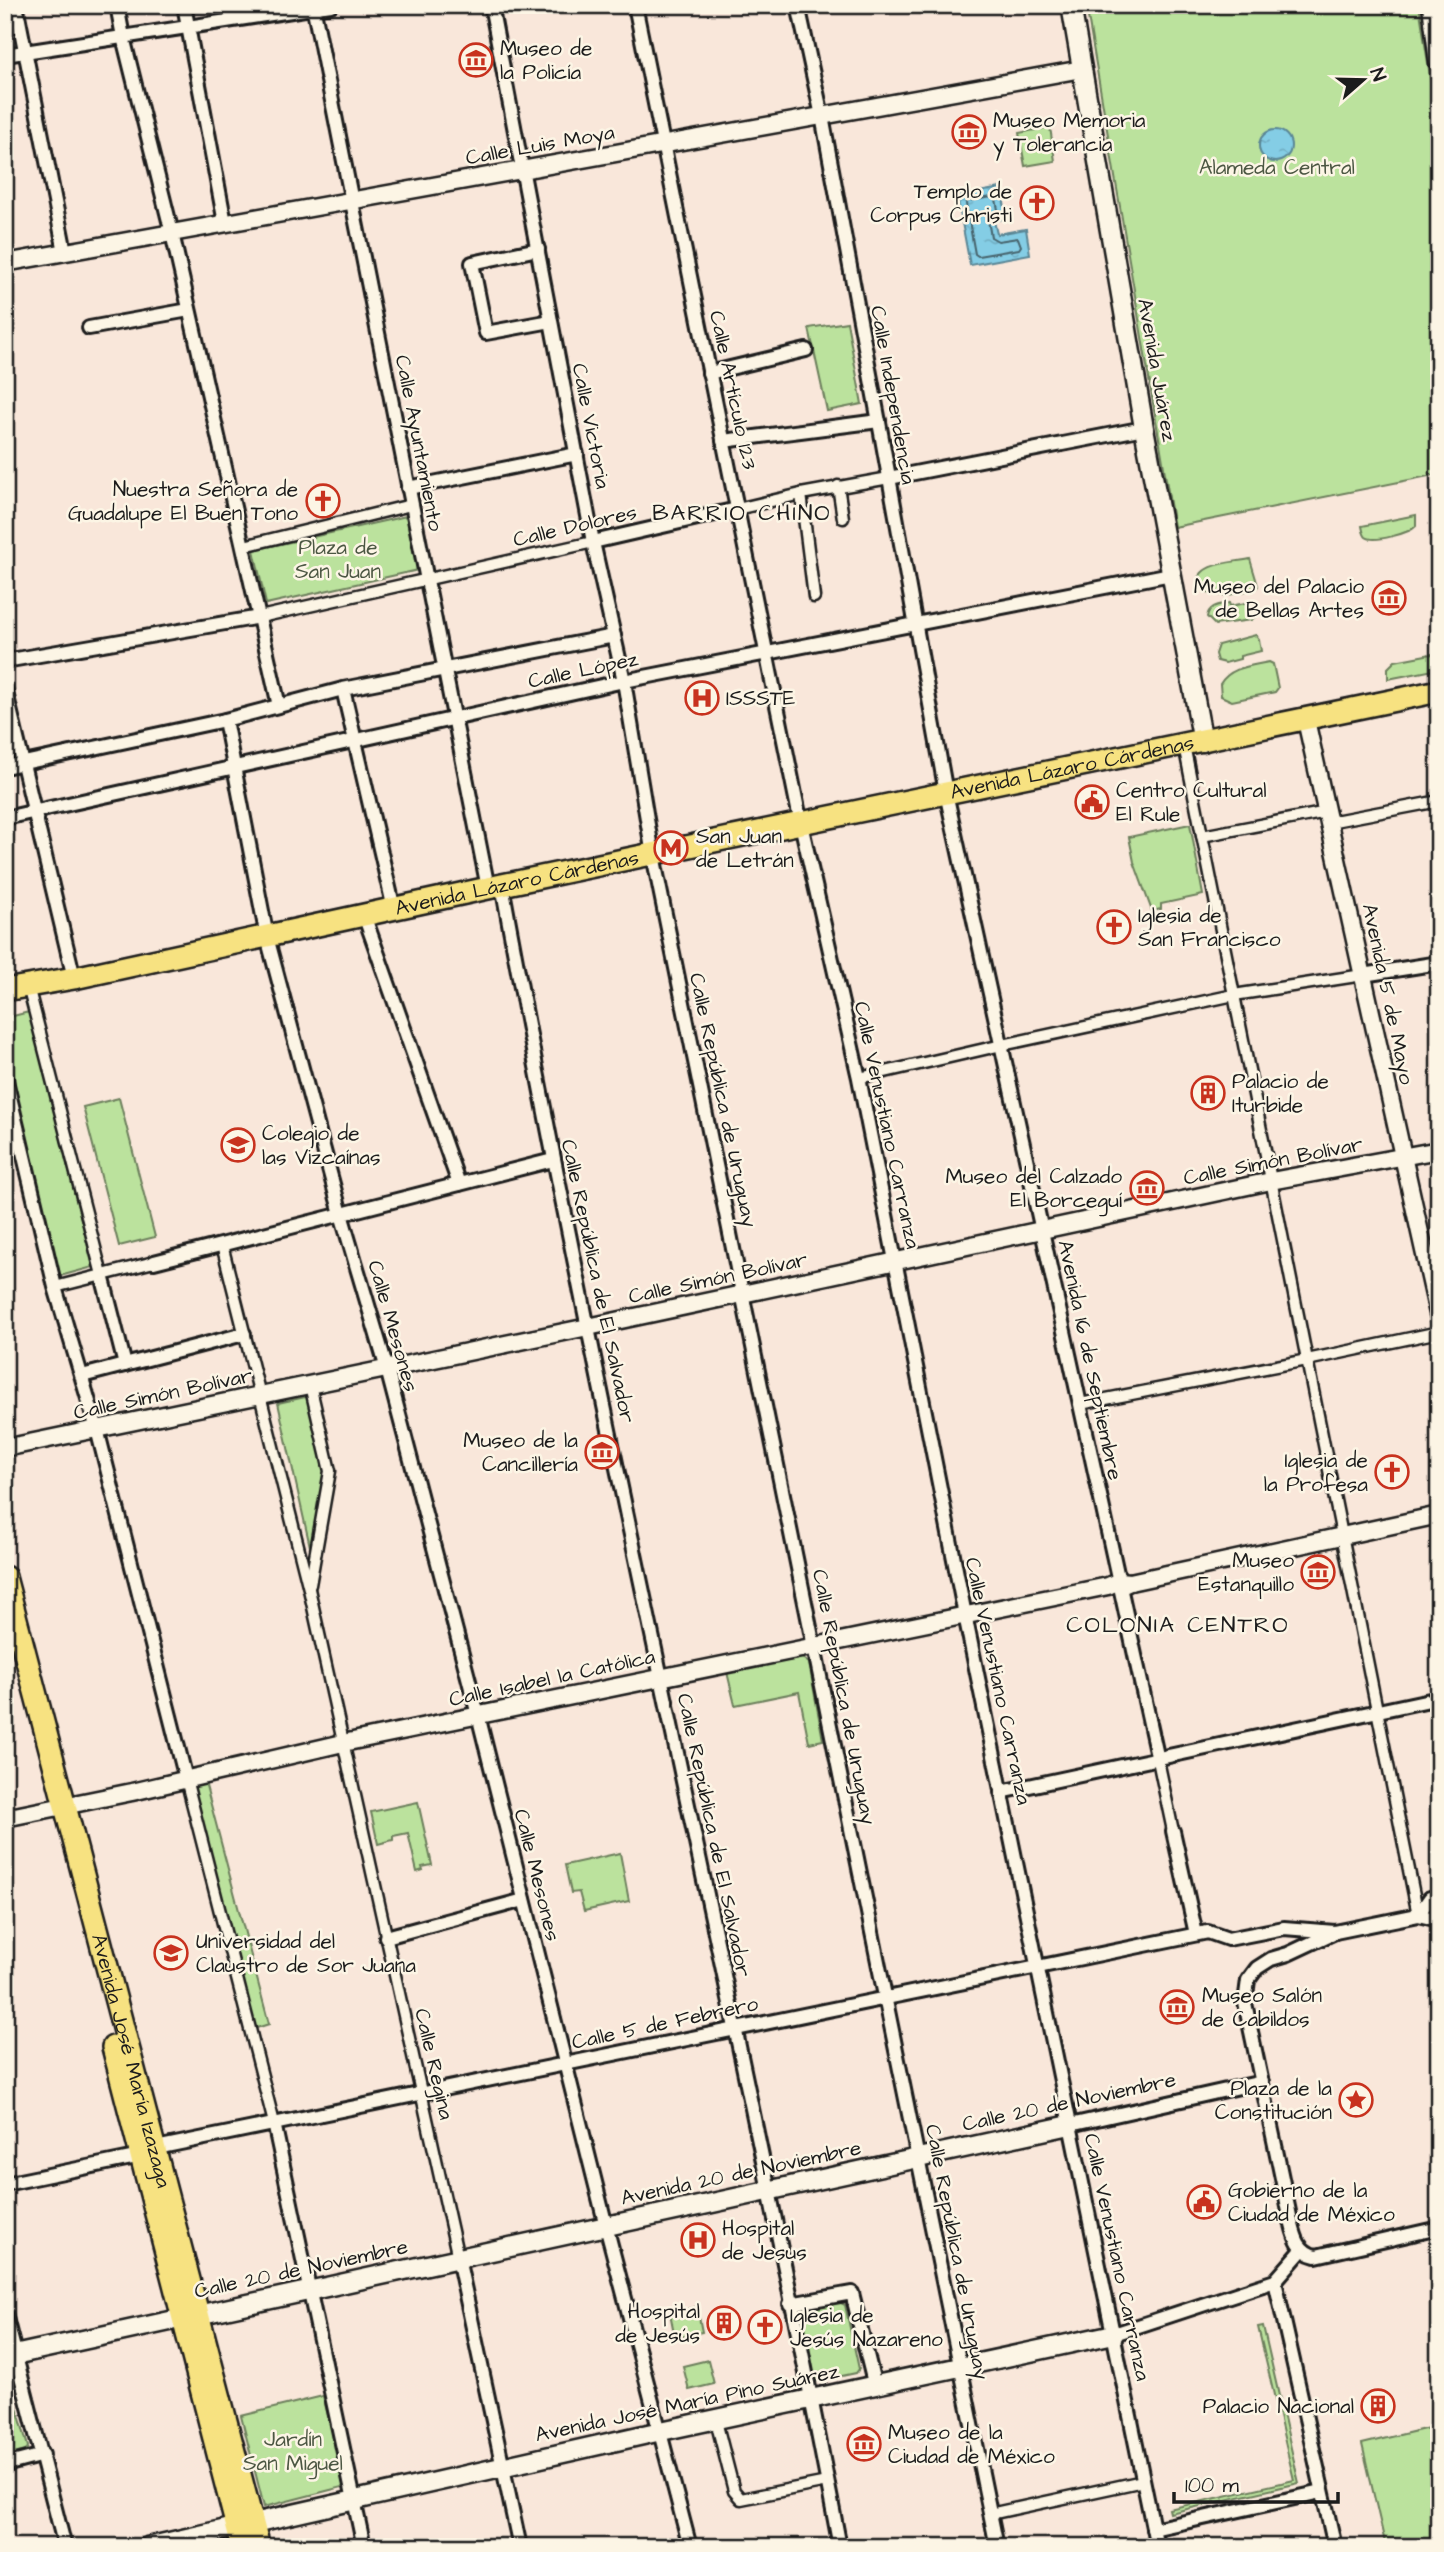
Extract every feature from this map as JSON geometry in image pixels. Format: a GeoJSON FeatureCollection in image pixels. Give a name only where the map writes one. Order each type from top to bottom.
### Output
{"type":"FeatureCollection","features":[{"type":"Feature","properties":{"kind":"main road","name":"Avenida Juárez"},"geometry":{"type":"LineString","coordinates":[[1072,5],[1171,574],[1194,743]]}},
{"type":"Feature","properties":{"kind":"main road"},"geometry":{"type":"LineString","coordinates":[[1432,5],[1439,62]]}},
{"type":"Feature","properties":{"kind":"main road","name":"Avenida Lázaro Cárdenas"},"geometry":{"type":"LineString","coordinates":[[5,990],[74,978],[495,886],[1439,691]]}},
{"type":"Feature","properties":{"kind":"main road","name":"Avenida José María Izazaga"},"geometry":{"type":"LineString","coordinates":[[5,1577],[57,1807]]}},
{"type":"Feature","properties":{"kind":"main road","name":"Avenida José María Izazaga"},"geometry":{"type":"LineString","coordinates":[[5,1633],[57,1807],[191,2316],[244,2532],[259,2547]]}},
{"type":"Feature","properties":{"kind":"main road","name":"Calle 20 de Noviembre"},"geometry":{"type":"LineString","coordinates":[[885,2165],[1070,2125]]}},
{"type":"Feature","properties":{"kind":"main road","name":"Avenida 20 de Noviembre"},"geometry":{"type":"LineString","coordinates":[[606,2226],[885,2165]]}},
{"type":"Feature","properties":{"kind":"main road","name":"Calle 20 de Noviembre"},"geometry":{"type":"LineString","coordinates":[[11,2356],[606,2226]]}},
{"type":"Feature","properties":{"kind":"main road","name":"Avenida José María Pino Suárez"},"geometry":{"type":"LineString","coordinates":[[147,2547],[244,2532],[353,2499],[1114,2334]]}},
{"type":"Feature","properties":{"kind":"street"},"geometry":{"type":"LineString","coordinates":[[16,5],[65,252]]}},
{"type":"Feature","properties":{"kind":"street"},"geometry":{"type":"LineString","coordinates":[[117,5],[172,233],[279,706]]}},
{"type":"Feature","properties":{"kind":"street"},"geometry":{"type":"LineString","coordinates":[[184,5],[225,223]]}},
{"type":"Feature","properties":{"kind":"street"},"geometry":{"type":"LineString","coordinates":[[5,55],[331,5]]}},
{"type":"Feature","properties":{"kind":"street","name":"Calle Victoria"},"geometry":{"type":"LineString","coordinates":[[491,5],[593,542],[624,681],[653,855]]}},
{"type":"Feature","properties":{"kind":"street","name":"Calle Artículo 123"},"geometry":{"type":"LineString","coordinates":[[635,5],[801,824]]}},
{"type":"Feature","properties":{"kind":"street","name":"Calle Independencia"},"geometry":{"type":"LineString","coordinates":[[799,5],[879,421],[946,793]]}},
{"type":"Feature","properties":{"kind":"street","name":"Calle Ayuntamiento"},"geometry":{"type":"LineString","coordinates":[[313,7],[454,717],[495,886]]}},
{"type":"Feature","properties":{"kind":"street","name":"Calle Luis Moya"},"geometry":{"type":"LineString","coordinates":[[5,263],[1082,69]]}},
{"type":"Feature","properties":{"kind":"street"},"geometry":{"type":"LineString","coordinates":[[538,250],[472,263],[486,333],[551,321]]}},
{"type":"Feature","properties":{"kind":"street"},"geometry":{"type":"LineString","coordinates":[[89,328],[189,310]]}},
{"type":"Feature","properties":{"kind":"street"},"geometry":{"type":"LineString","coordinates":[[709,373],[806,350]]}},
{"type":"Feature","properties":{"kind":"street"},"geometry":{"type":"LineString","coordinates":[[723,441],[879,421]]}},
{"type":"Feature","properties":{"kind":"street","name":"Calle Dolores"},"geometry":{"type":"LineString","coordinates":[[260,617],[838,486],[1144,428]]}},
{"type":"Feature","properties":{"kind":"street"},"geometry":{"type":"LineString","coordinates":[[408,488],[577,454]]}},
{"type":"Feature","properties":{"kind":"street"},"geometry":{"type":"LineString","coordinates":[[838,486],[843,518]]}},
{"type":"Feature","properties":{"kind":"street"},"geometry":{"type":"LineString","coordinates":[[801,494],[814,597]]}},
{"type":"Feature","properties":{"kind":"street"},"geometry":{"type":"LineString","coordinates":[[244,547],[411,505]]}},
{"type":"Feature","properties":{"kind":"street","name":"Calle López"},"geometry":{"type":"LineString","coordinates":[[5,818],[624,681],[1171,574]]}},
{"type":"Feature","properties":{"kind":"street"},"geometry":{"type":"LineString","coordinates":[[5,661],[260,617]]}},
{"type":"Feature","properties":{"kind":"street"},"geometry":{"type":"LineString","coordinates":[[5,767],[225,720],[343,689],[614,636]]}},
{"type":"Feature","properties":{"kind":"street"},"geometry":{"type":"LineString","coordinates":[[5,688],[74,978]]}},
{"type":"Feature","properties":{"kind":"street"},"geometry":{"type":"LineString","coordinates":[[343,689],[394,909]]}},
{"type":"Feature","properties":{"kind":"street","name":"Calle Mesones"},"geometry":{"type":"LineString","coordinates":[[225,720],[267,937],[341,1214],[387,1369],[478,1715],[606,2226],[690,2547]]}},
{"type":"Feature","properties":{"kind":"street","name":"Avenida 5 de Mayo"},"geometry":{"type":"LineString","coordinates":[[1306,720],[1439,1318]]}},
{"type":"Feature","properties":{"kind":"street"},"geometry":{"type":"LineString","coordinates":[[1194,743],[1202,836],[1418,1915]]}},
{"type":"Feature","properties":{"kind":"street","name":"Avenida 16 de Septiembre"},"geometry":{"type":"LineString","coordinates":[[946,793],[1196,1934]]}},
{"type":"Feature","properties":{"kind":"street"},"geometry":{"type":"LineString","coordinates":[[1202,836],[1439,801]]}},
{"type":"Feature","properties":{"kind":"street","name":"Calle Venustiano Carranza"},"geometry":{"type":"LineString","coordinates":[[801,824],[859,1078],[965,1615],[1157,2547]]}},
{"type":"Feature","properties":{"kind":"street","name":"Calle República de Uruguay"},"geometry":{"type":"LineString","coordinates":[[653,855],[997,2547]]}},
{"type":"Feature","properties":{"kind":"street","name":"Calle República de El Salvador"},"geometry":{"type":"LineString","coordinates":[[495,886],[736,2028],[839,2547]]}},
{"type":"Feature","properties":{"kind":"street"},"geometry":{"type":"LineString","coordinates":[[364,915],[460,1184]]}},
{"type":"Feature","properties":{"kind":"street"},"geometry":{"type":"LineString","coordinates":[[859,1078],[1234,995],[1439,962]]}},
{"type":"Feature","properties":{"kind":"street"},"geometry":{"type":"LineString","coordinates":[[28,986],[125,1365]]}},
{"type":"Feature","properties":{"kind":"street"},"geometry":{"type":"LineString","coordinates":[[5,1076],[55,1287],[97,1429],[274,2123],[364,2547]]}},
{"type":"Feature","properties":{"kind":"street","name":"Calle Simón Bolívar"},"geometry":{"type":"LineString","coordinates":[[5,1448],[1271,1181],[1439,1150]]}},
{"type":"Feature","properties":{"kind":"street"},"geometry":{"type":"LineString","coordinates":[[55,1287],[553,1160]]}},
{"type":"Feature","properties":{"kind":"street"},"geometry":{"type":"LineString","coordinates":[[222,1245],[309,1589]]}},
{"type":"Feature","properties":{"kind":"street"},"geometry":{"type":"LineString","coordinates":[[1080,1404],[1439,1332]]}},
{"type":"Feature","properties":{"kind":"street"},"geometry":{"type":"LineString","coordinates":[[82,1376],[244,1334]]}},
{"type":"Feature","properties":{"kind":"street","name":"Calle Regina"},"geometry":{"type":"LineString","coordinates":[[310,1385],[330,1471],[309,1589],[520,2547]]}},
{"type":"Feature","properties":{"kind":"street","name":"Calle Isabel la Católica"},"geometry":{"type":"LineString","coordinates":[[5,1818],[343,1742],[1439,1516]]}},
{"type":"Feature","properties":{"kind":"street"},"geometry":{"type":"LineString","coordinates":[[1001,1792],[1439,1698]]}},
{"type":"Feature","properties":{"kind":"street"},"geometry":{"type":"LineString","coordinates":[[1418,1915],[1430,1898],[1439,1896]]}},
{"type":"Feature","properties":{"kind":"street"},"geometry":{"type":"LineString","coordinates":[[386,1937],[524,1900]]}},
{"type":"Feature","properties":{"kind":"street"},"geometry":{"type":"LineString","coordinates":[[1439,1920],[1418,1915],[1335,1931],[1288,1954],[1271,1959],[1257,1968],[1248,1980],[1245,2003],[1291,2221],[1302,2250],[1316,2256],[1439,2228]]}},
{"type":"Feature","properties":{"kind":"street","name":"Calle 5 de Febrero"},"geometry":{"type":"LineString","coordinates":[[5,2184],[274,2123],[1196,1934],[1208,1932],[1228,1940],[1283,1928],[1335,1931]]}},
{"type":"Feature","properties":{"kind":"street","name":"Calle 20 de Noviembre"},"geometry":{"type":"LineString","coordinates":[[1070,2125],[1262,2082]]}},
{"type":"Feature","properties":{"kind":"street"},"geometry":{"type":"LineString","coordinates":[[1302,2250],[1275,2281],[1335,2547]]}},
{"type":"Feature","properties":{"kind":"street","name":"Avenida José María Pino Suárez"},"geometry":{"type":"LineString","coordinates":[[1114,2334],[1275,2281]]}},
{"type":"Feature","properties":{"kind":"street"},"geometry":{"type":"LineString","coordinates":[[790,2304],[852,2293],[875,2387]]}},
{"type":"Feature","properties":{"kind":"street"},"geometry":{"type":"LineString","coordinates":[[5,2314],[11,2356],[43,2455],[65,2547]]}},
{"type":"Feature","properties":{"kind":"street"},"geometry":{"type":"LineString","coordinates":[[716,2421],[734,2491],[741,2499],[827,2482]]}},
{"type":"Feature","properties":{"kind":"street"},"geometry":{"type":"LineString","coordinates":[[5,2465],[43,2455]]}},
{"type":"Feature","properties":{"kind":"street"},"geometry":{"type":"LineString","coordinates":[[990,2514],[1143,2481]]}},
{"type":"Feature","properties":{"kind":"street"},"geometry":{"type":"LineString","coordinates":[[1153,2529],[1322,2492]]}},
{"type":"Feature","properties":{"kind":"green space","name":"Alameda Central"},"geometry":{"type":"Polygon","coordinates":[[[1086,5],[1419,5],[1439,134],[1439,474],[1174,527],[1086,5]]]}},
{"type":"Feature","properties":{"kind":"green space"},"geometry":{"type":"Polygon","coordinates":[[[1050,127],[1055,161],[1025,166],[1019,133],[1050,127]]]}},
{"type":"Feature","properties":{"kind":"green space"},"geometry":{"type":"Polygon","coordinates":[[[847,322],[862,404],[827,411],[809,328],[847,322]]]}},
{"type":"Feature","properties":{"kind":"green space","name":"Plaza de San Juan"},"geometry":{"type":"Polygon","coordinates":[[[411,515],[423,569],[266,604],[254,550],[411,515]]]}},
{"type":"Feature","properties":{"kind":"green space"},"geometry":{"type":"Polygon","coordinates":[[[1416,515],[1416,526],[1412,529],[1384,538],[1366,537],[1362,526],[1416,515]]]}},
{"type":"Feature","properties":{"kind":"green space"},"geometry":{"type":"Polygon","coordinates":[[[1250,559],[1258,586],[1256,588],[1217,595],[1203,591],[1198,585],[1199,577],[1209,568],[1250,559]]]}},
{"type":"Feature","properties":{"kind":"green space"},"geometry":{"type":"Polygon","coordinates":[[[1251,602],[1256,616],[1251,620],[1215,625],[1207,617],[1210,610],[1218,605],[1251,602]]]}},
{"type":"Feature","properties":{"kind":"green space"},"geometry":{"type":"Polygon","coordinates":[[[1256,635],[1261,651],[1225,663],[1217,661],[1215,654],[1218,645],[1256,635]]]}},
{"type":"Feature","properties":{"kind":"green space"},"geometry":{"type":"Polygon","coordinates":[[[1431,654],[1439,656],[1439,669],[1388,679],[1388,668],[1395,661],[1431,654]]]}},
{"type":"Feature","properties":{"kind":"green space"},"geometry":{"type":"Polygon","coordinates":[[[1269,662],[1273,664],[1278,688],[1275,692],[1232,701],[1221,696],[1220,684],[1229,674],[1241,668],[1269,662]]]}},
{"type":"Feature","properties":{"kind":"green space"},"geometry":{"type":"Polygon","coordinates":[[[1190,824],[1203,895],[1161,904],[1161,909],[1152,911],[1134,862],[1129,837],[1190,824]]]}},
{"type":"Feature","properties":{"kind":"green space"},"geometry":{"type":"Polygon","coordinates":[[[29,1012],[93,1267],[60,1276],[5,1057],[5,1018],[29,1012]]]}},
{"type":"Feature","properties":{"kind":"green space"},"geometry":{"type":"Polygon","coordinates":[[[119,1098],[155,1237],[119,1246],[83,1107],[119,1098]]]}},
{"type":"Feature","properties":{"kind":"green space"},"geometry":{"type":"Polygon","coordinates":[[[310,1396],[327,1472],[311,1551],[278,1403],[310,1396]]]}},
{"type":"Feature","properties":{"kind":"green space"},"geometry":{"type":"Polygon","coordinates":[[[802,1658],[809,1663],[823,1740],[809,1743],[799,1692],[735,1705],[727,1672],[802,1658]]]}},
{"type":"Feature","properties":{"kind":"green space"},"geometry":{"type":"Polygon","coordinates":[[[205,1782],[269,2024],[247,2031],[186,1785],[205,1782]]]}},
{"type":"Feature","properties":{"kind":"green space"},"geometry":{"type":"Polygon","coordinates":[[[418,1802],[432,1865],[422,1867],[423,1870],[417,1872],[408,1833],[393,1836],[393,1840],[378,1844],[371,1812],[418,1802]]]}},
{"type":"Feature","properties":{"kind":"green space"},"geometry":{"type":"Polygon","coordinates":[[[620,1853],[629,1901],[584,1911],[579,1892],[571,1893],[565,1865],[620,1853]]]}},
{"type":"Feature","properties":{"kind":"green space"},"geometry":{"type":"Polygon","coordinates":[[[839,2302],[845,2305],[859,2369],[856,2373],[818,2381],[814,2377],[801,2312],[805,2308],[839,2302]]]}},
{"type":"Feature","properties":{"kind":"green space"},"geometry":{"type":"Polygon","coordinates":[[[697,2307],[702,2332],[675,2338],[670,2313],[697,2307]]]}},
{"type":"Feature","properties":{"kind":"green space"},"geometry":{"type":"Polygon","coordinates":[[[1263,2326],[1299,2483],[1170,2513],[1169,2509],[1294,2480],[1258,2327],[1263,2326]]]}},
{"type":"Feature","properties":{"kind":"green space"},"geometry":{"type":"Polygon","coordinates":[[[708,2360],[714,2384],[689,2390],[683,2366],[708,2360]]]}},
{"type":"Feature","properties":{"kind":"green space"},"geometry":{"type":"Polygon","coordinates":[[[5,2379],[10,2383],[28,2447],[26,2451],[5,2456],[5,2379]]]}},
{"type":"Feature","properties":{"kind":"green space","name":"Jardín San Miguel"},"geometry":{"type":"Polygon","coordinates":[[[323,2396],[346,2486],[264,2507],[241,2416],[323,2396]]]}},
{"type":"Feature","properties":{"kind":"green space"},"geometry":{"type":"Polygon","coordinates":[[[1433,2427],[1439,2436],[1439,2541],[1417,2547],[1386,2547],[1362,2444],[1433,2427]]]}},
{"type":"Feature","properties":{"kind":"water"},"geometry":{"type":"Polygon","coordinates":[[[1275,130],[1286,135],[1291,146],[1286,157],[1275,162],[1264,157],[1259,146],[1264,135],[1275,130]]]}},
{"type":"Feature","properties":{"kind":"water"},"geometry":{"type":"Polygon","coordinates":[[[1001,188],[1007,218],[994,221],[997,234],[1026,229],[1030,254],[970,265],[957,196],[1001,188]]]}},
{"type":"Feature","properties":{"kind":"place","name":"Museo de la Policía"},"geometry":{"type":"Point","coordinates":[476,60]}},
{"type":"Feature","properties":{"kind":"place","name":"Museo Memoria y Tolerancia"},"geometry":{"type":"Point","coordinates":[969,132]}},
{"type":"Feature","properties":{"kind":"place","name":"Templo de Corpus Christi"},"geometry":{"type":"Point","coordinates":[1037,203]}},
{"type":"Feature","properties":{"kind":"place","name":"Nuestra Señora de Guadalupe El Buen Tono"},"geometry":{"type":"Point","coordinates":[323,501]}},
{"type":"Feature","properties":{"kind":"place","name":"Museo del Palacio de Bellas Artes"},"geometry":{"type":"Point","coordinates":[1389,598]}},
{"type":"Feature","properties":{"kind":"place","name":"ISSSTE"},"geometry":{"type":"Point","coordinates":[702,698]}},
{"type":"Feature","properties":{"kind":"place","name":"Centro Cultural El Rule"},"geometry":{"type":"Point","coordinates":[1092,802]}},
{"type":"Feature","properties":{"kind":"place","name":"San Juan de Letrán"},"geometry":{"type":"Point","coordinates":[671,848]}},
{"type":"Feature","properties":{"kind":"place","name":"Iglesia de San Francisco"},"geometry":{"type":"Point","coordinates":[1114,927]}},
{"type":"Feature","properties":{"kind":"place","name":"Palacio de Iturbide"},"geometry":{"type":"Point","coordinates":[1208,1093]}},
{"type":"Feature","properties":{"kind":"place","name":"Colegio de las Vizcaínas"},"geometry":{"type":"Point","coordinates":[238,1145]}},
{"type":"Feature","properties":{"kind":"place","name":"Museo del Calzado El Borceguí"},"geometry":{"type":"Point","coordinates":[1147,1188]}},
{"type":"Feature","properties":{"kind":"place","name":"Museo de la Cancillería"},"geometry":{"type":"Point","coordinates":[602,1452]}},
{"type":"Feature","properties":{"kind":"place","name":"Iglesia de la Profesa"},"geometry":{"type":"Point","coordinates":[1392,1472]}},
{"type":"Feature","properties":{"kind":"place","name":"Museo Estanquillo"},"geometry":{"type":"Point","coordinates":[1318,1572]}},
{"type":"Feature","properties":{"kind":"place","name":"Universidad del Claustro de Sor Juana"},"geometry":{"type":"Point","coordinates":[171,1953]}},
{"type":"Feature","properties":{"kind":"place","name":"Museo Salón de Cabildos"},"geometry":{"type":"Point","coordinates":[1177,2007]}},
{"type":"Feature","properties":{"kind":"place","name":"Plaza de la Constitución"},"geometry":{"type":"Point","coordinates":[1356,2100]}},
{"type":"Feature","properties":{"kind":"place","name":"Gobierno de la Ciudad de México"},"geometry":{"type":"Point","coordinates":[1204,2202]}},
{"type":"Feature","properties":{"kind":"place","name":"Hospital de Jesus"},"geometry":{"type":"Point","coordinates":[698,2240]}},
{"type":"Feature","properties":{"kind":"place","name":"Hospital de Jesús"},"geometry":{"type":"Point","coordinates":[724,2323]}},
{"type":"Feature","properties":{"kind":"place","name":"Iglesia de Jesús Nazareno"},"geometry":{"type":"Point","coordinates":[765,2327]}},
{"type":"Feature","properties":{"kind":"place","name":"Palacio Nacional"},"geometry":{"type":"Point","coordinates":[1378,2406]}},
{"type":"Feature","properties":{"kind":"place","name":"Museo de la Ciudad de México"},"geometry":{"type":"Point","coordinates":[864,2444]}},
{"type":"Feature","properties":{"kind":"district","name":"BARRIO CHINO"},"geometry":{"type":"Point","coordinates":[742,513]}},
{"type":"Feature","properties":{"kind":"district","name":"COLONIA CENTRO"},"geometry":{"type":"Point","coordinates":[1178,1625]}}]}
